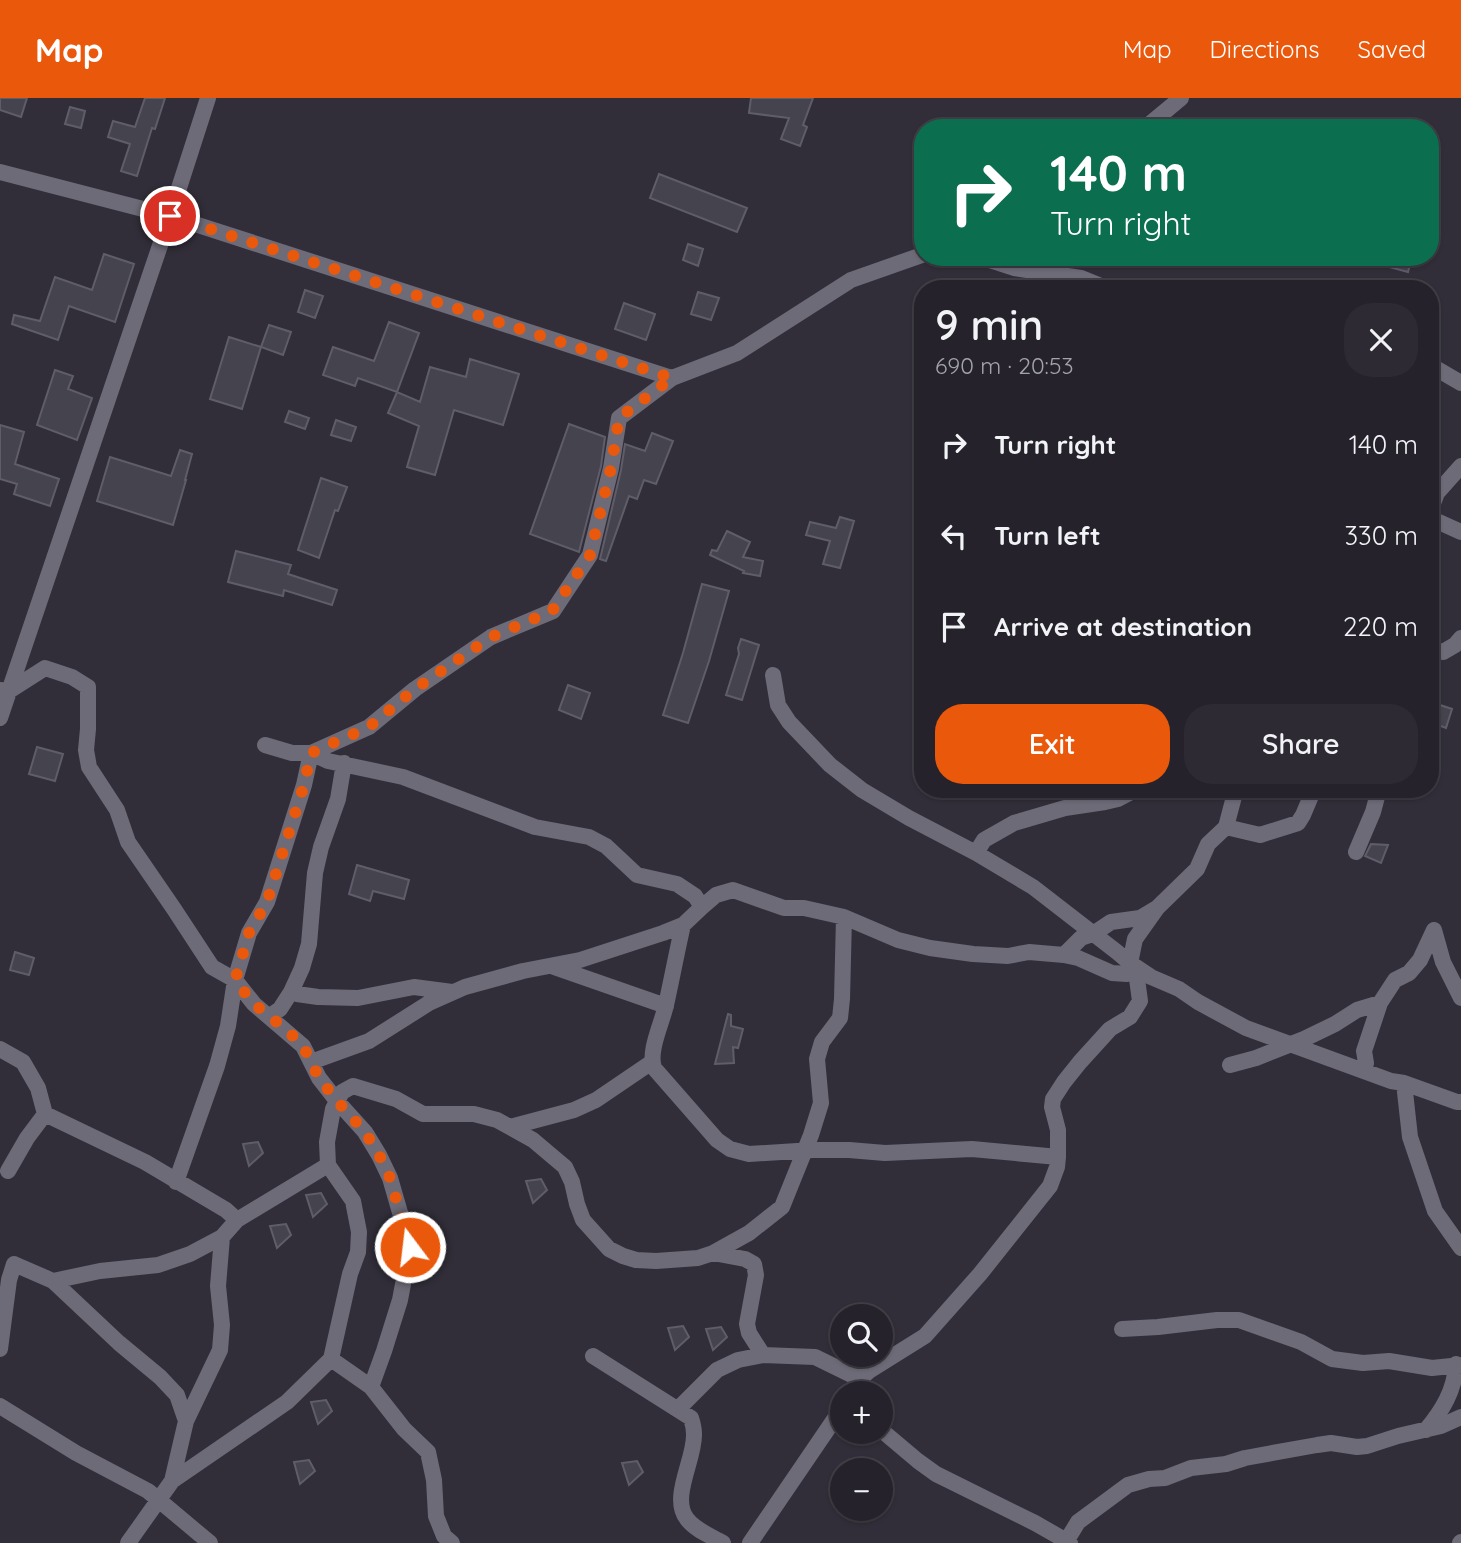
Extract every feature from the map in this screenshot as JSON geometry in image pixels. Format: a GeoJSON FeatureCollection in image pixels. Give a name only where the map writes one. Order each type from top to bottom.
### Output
{"type":"FeatureCollection","features":[{"type":"Feature","properties":{"kind":"street"},"geometry":{"type":"LineString","coordinates":[[0,718],[5,690],[170,216],[208,98]]}},
{"type":"Feature","properties":{"kind":"street"},"geometry":{"type":"LineString","coordinates":[[1156,119],[1181,98]]}},
{"type":"Feature","properties":{"kind":"street"},"geometry":{"type":"LineString","coordinates":[[0,172],[170,216],[672,378]]}},
{"type":"Feature","properties":{"kind":"street"},"geometry":{"type":"LineString","coordinates":[[265,745],[292,753],[311,753],[369,727],[415,689],[491,637],[552,611],[590,555],[611,468],[619,418],[672,378],[737,353],[851,280],[914,258]]}},
{"type":"Feature","properties":{"kind":"street"},"geometry":{"type":"LineString","coordinates":[[1008,266],[1087,280]]}},
{"type":"Feature","properties":{"kind":"street"},"geometry":{"type":"LineString","coordinates":[[1439,370],[1461,383]]}},
{"type":"Feature","properties":{"kind":"street"},"geometry":{"type":"LineString","coordinates":[[1439,491],[1461,466]]}},
{"type":"Feature","properties":{"kind":"street"},"geometry":{"type":"LineString","coordinates":[[1439,522],[1461,532]]}},
{"type":"Feature","properties":{"kind":"street"},"geometry":{"type":"LineString","coordinates":[[1439,651],[1443,652],[1455,645],[1461,638]]}},
{"type":"Feature","properties":{"kind":"street"},"geometry":{"type":"LineString","coordinates":[[5,690],[46,668],[72,677],[88,687],[86,750],[89,767],[117,810],[128,842],[212,967],[235,980],[254,1004],[303,1046],[319,1078],[365,1132],[379,1155],[396,1195],[410,1247],[400,1300],[370,1387]]}},
{"type":"Feature","properties":{"kind":"street"},"geometry":{"type":"LineString","coordinates":[[773,675],[778,705],[789,722],[830,765],[862,790],[1033,887],[1129,963],[1151,977],[1179,989],[1235,1023],[1289,1045],[1461,1102]]}},
{"type":"Feature","properties":{"kind":"street"},"geometry":{"type":"LineString","coordinates":[[311,753],[328,761],[403,777],[535,827],[589,837],[606,846],[637,875],[673,882],[695,896],[702,906]]}},
{"type":"Feature","properties":{"kind":"street"},"geometry":{"type":"LineString","coordinates":[[176,1182],[217,1066],[228,1026],[235,980],[249,933],[267,902],[304,785],[311,753]]}},
{"type":"Feature","properties":{"kind":"street"},"geometry":{"type":"LineString","coordinates":[[270,1017],[280,1009],[291,992],[309,944],[315,873],[338,799],[344,763]]}},
{"type":"Feature","properties":{"kind":"street"},"geometry":{"type":"LineString","coordinates":[[976,853],[984,840],[1014,823],[1065,808],[1120,798]]}},
{"type":"Feature","properties":{"kind":"street"},"geometry":{"type":"LineString","coordinates":[[311,1062],[369,1041],[429,1003],[465,987],[523,971],[580,960],[683,925],[716,895],[733,890],[784,908],[804,908],[844,917],[911,944],[941,950],[1008,956],[1029,952],[1064,955],[1079,958],[1112,973],[1127,974],[1135,939],[1157,908],[1197,869],[1208,844],[1226,827],[1233,798]]}},
{"type":"Feature","properties":{"kind":"street"},"geometry":{"type":"LineString","coordinates":[[1226,827],[1260,835],[1297,823],[1304,815],[1311,798]]}},
{"type":"Feature","properties":{"kind":"street"},"geometry":{"type":"LineString","coordinates":[[1356,852],[1377,798]]}},
{"type":"Feature","properties":{"kind":"street"},"geometry":{"type":"LineString","coordinates":[[1064,955],[1081,938],[1093,934],[1111,922],[1140,918],[1157,908]]}},
{"type":"Feature","properties":{"kind":"street"},"geometry":{"type":"LineString","coordinates":[[128,1543],[172,1481],[287,1402],[331,1359],[350,1274],[358,1252],[359,1232],[353,1201],[328,1165],[327,1142],[331,1117],[342,1092],[353,1086],[396,1099],[423,1114],[474,1114],[498,1120],[533,1140],[565,1167],[583,1220],[609,1249],[623,1256],[656,1262],[698,1258],[713,1253],[749,1233],[782,1208],[811,1135],[821,1103],[817,1059],[822,1042],[840,1017],[844,917]]}},
{"type":"Feature","properties":{"kind":"street"},"geometry":{"type":"LineString","coordinates":[[683,925],[652,1062],[654,1068],[717,1140],[730,1149],[748,1154],[972,1149],[1058,1157]]}},
{"type":"Feature","properties":{"kind":"street"},"geometry":{"type":"LineString","coordinates":[[1364,1071],[1364,1051],[1380,1003],[1395,981],[1409,972],[1420,960],[1434,930],[1443,962],[1461,998]]}},
{"type":"Feature","properties":{"kind":"street"},"geometry":{"type":"LineString","coordinates":[[862,1381],[887,1358],[925,1336],[1050,1186],[1058,1157],[1058,1130],[1052,1107],[1053,1099],[1089,1051],[1110,1029],[1130,1017],[1140,1001],[1137,979],[1129,963]]}},
{"type":"Feature","properties":{"kind":"street"},"geometry":{"type":"LineString","coordinates":[[551,966],[666,1006]]}},
{"type":"Feature","properties":{"kind":"street"},"geometry":{"type":"LineString","coordinates":[[291,992],[307,996],[350,998],[414,987],[453,992]]}},
{"type":"Feature","properties":{"kind":"street"},"geometry":{"type":"LineString","coordinates":[[1230,1065],[1256,1058],[1314,1035],[1357,1010],[1380,1003]]}},
{"type":"Feature","properties":{"kind":"street"},"geometry":{"type":"LineString","coordinates":[[0,1049],[23,1062],[38,1088],[45,1114],[145,1162],[226,1210],[237,1220]]}},
{"type":"Feature","properties":{"kind":"street"},"geometry":{"type":"LineString","coordinates":[[510,1127],[574,1110],[596,1100],[652,1062]]}},
{"type":"Feature","properties":{"kind":"street"},"geometry":{"type":"LineString","coordinates":[[1404,1083],[1410,1137],[1435,1211],[1461,1248]]}},
{"type":"Feature","properties":{"kind":"street"},"geometry":{"type":"LineString","coordinates":[[8,1171],[45,1114]]}},
{"type":"Feature","properties":{"kind":"street"},"geometry":{"type":"LineString","coordinates":[[53,1281],[100,1271],[158,1265],[190,1254],[222,1237],[237,1220],[328,1165]]}},
{"type":"Feature","properties":{"kind":"street"},"geometry":{"type":"LineString","coordinates":[[172,1481],[186,1421],[220,1350],[222,1325],[218,1286],[222,1237]]}},
{"type":"Feature","properties":{"kind":"street"},"geometry":{"type":"LineString","coordinates":[[713,1253],[745,1259],[754,1264],[757,1275],[747,1324],[749,1333],[763,1355]]}},
{"type":"Feature","properties":{"kind":"street"},"geometry":{"type":"LineString","coordinates":[[0,1349],[9,1280],[7,1261],[53,1281],[160,1377],[177,1395],[186,1421]]}},
{"type":"Feature","properties":{"kind":"street"},"geometry":{"type":"LineString","coordinates":[[1122,1329],[1239,1320],[1301,1342],[1332,1359],[1363,1363],[1389,1361],[1432,1368],[1459,1365],[1440,1413],[1426,1430]]}},
{"type":"Feature","properties":{"kind":"street"},"geometry":{"type":"LineString","coordinates":[[678,1409],[717,1370],[738,1360],[763,1355],[815,1357],[849,1381]]}},
{"type":"Feature","properties":{"kind":"street"},"geometry":{"type":"LineString","coordinates":[[593,1356],[691,1418],[695,1437],[681,1495],[682,1509],[686,1519],[723,1543]]}},
{"type":"Feature","properties":{"kind":"street"},"geometry":{"type":"LineString","coordinates":[[331,1359],[370,1387],[404,1429],[428,1452],[434,1480],[436,1516],[444,1536],[452,1543]]}},
{"type":"Feature","properties":{"kind":"street"},"geometry":{"type":"LineString","coordinates":[[0,1406],[76,1453],[158,1498],[210,1543]]}},
{"type":"Feature","properties":{"kind":"street"},"geometry":{"type":"LineString","coordinates":[[893,1440],[936,1474],[1068,1542],[1078,1522],[1128,1485],[1165,1478],[1191,1468],[1226,1464],[1245,1458],[1331,1443],[1367,1446],[1441,1426],[1461,1417]]}},
{"type":"Feature","properties":{"kind":"street"},"geometry":{"type":"LineString","coordinates":[[750,1543],[830,1426]]}},
{"type":"Feature","properties":{"kind":"building"},"geometry":{"type":"Polygon","coordinates":[[[0,98],[27,98],[21,117],[0,110],[0,98]]]}},
{"type":"Feature","properties":{"kind":"building"},"geometry":{"type":"Polygon","coordinates":[[[145,98],[165,98],[137,176],[121,171],[130,144],[108,137],[113,121],[135,127],[145,98]]]}},
{"type":"Feature","properties":{"kind":"building"},"geometry":{"type":"Polygon","coordinates":[[[751,98],[813,98],[803,125],[807,127],[800,146],[781,139],[789,118],[749,113],[751,98]]]}},
{"type":"Feature","properties":{"kind":"building"},"geometry":{"type":"Polygon","coordinates":[[[70,107],[85,111],[81,128],[65,124],[70,107]]]}},
{"type":"Feature","properties":{"kind":"building"},"geometry":{"type":"Polygon","coordinates":[[[659,174],[747,208],[737,232],[650,198],[659,174]]]}},
{"type":"Feature","properties":{"kind":"building"},"geometry":{"type":"Polygon","coordinates":[[[688,244],[703,249],[698,266],[683,260],[688,244]]]}},
{"type":"Feature","properties":{"kind":"building"},"geometry":{"type":"Polygon","coordinates":[[[104,254],[134,264],[115,322],[69,306],[58,340],[12,324],[14,315],[40,321],[55,277],[92,290],[104,254]]]}},
{"type":"Feature","properties":{"kind":"building"},"geometry":{"type":"Polygon","coordinates":[[[1386,266],[1410,266],[1408,272],[1386,266]]]}},
{"type":"Feature","properties":{"kind":"building"},"geometry":{"type":"Polygon","coordinates":[[[305,290],[323,296],[315,318],[298,312],[305,290]]]}},
{"type":"Feature","properties":{"kind":"building"},"geometry":{"type":"Polygon","coordinates":[[[698,292],[719,298],[711,320],[691,314],[698,292]]]}},
{"type":"Feature","properties":{"kind":"building"},"geometry":{"type":"Polygon","coordinates":[[[624,303],[655,314],[646,340],[615,329],[624,303]]]}},
{"type":"Feature","properties":{"kind":"building"},"geometry":{"type":"Polygon","coordinates":[[[389,322],[419,333],[397,392],[358,378],[355,386],[323,375],[333,347],[374,361],[389,322]]]}},
{"type":"Feature","properties":{"kind":"building"},"geometry":{"type":"Polygon","coordinates":[[[269,325],[291,332],[283,355],[261,347],[269,325]]]}},
{"type":"Feature","properties":{"kind":"building"},"geometry":{"type":"Polygon","coordinates":[[[229,337],[261,347],[242,409],[210,399],[229,337]]]}},
{"type":"Feature","properties":{"kind":"building"},"geometry":{"type":"Polygon","coordinates":[[[470,359],[519,374],[503,425],[454,410],[435,475],[407,467],[419,426],[388,413],[397,392],[420,402],[430,367],[466,377],[470,359]]]}},
{"type":"Feature","properties":{"kind":"building"},"geometry":{"type":"Polygon","coordinates":[[[55,370],[73,376],[68,389],[92,398],[77,440],[37,425],[55,370]]]}},
{"type":"Feature","properties":{"kind":"building"},"geometry":{"type":"Polygon","coordinates":[[[289,411],[309,418],[305,429],[285,422],[289,411]]]}},
{"type":"Feature","properties":{"kind":"building"},"geometry":{"type":"Polygon","coordinates":[[[336,420],[356,427],[351,441],[331,435],[336,420]]]}},
{"type":"Feature","properties":{"kind":"building"},"geometry":{"type":"Polygon","coordinates":[[[569,424],[605,437],[601,466],[579,552],[530,534],[569,424]]]}},
{"type":"Feature","properties":{"kind":"building"},"geometry":{"type":"Polygon","coordinates":[[[0,425],[24,432],[15,464],[59,479],[50,506],[14,494],[17,484],[0,479],[0,425]]]}},
{"type":"Feature","properties":{"kind":"building"},"geometry":{"type":"Polygon","coordinates":[[[652,433],[673,441],[656,484],[644,480],[637,499],[629,496],[606,561],[600,559],[625,444],[645,451],[652,433]]]}},
{"type":"Feature","properties":{"kind":"building"},"geometry":{"type":"Polygon","coordinates":[[[180,450],[192,454],[173,525],[97,501],[110,457],[171,476],[180,450]]]}},
{"type":"Feature","properties":{"kind":"building"},"geometry":{"type":"Polygon","coordinates":[[[321,478],[347,487],[338,511],[335,510],[319,558],[298,550],[321,478]]]}},
{"type":"Feature","properties":{"kind":"building"},"geometry":{"type":"Polygon","coordinates":[[[840,517],[854,521],[840,568],[823,564],[830,541],[806,535],[810,522],[836,528],[840,517]]]}},
{"type":"Feature","properties":{"kind":"building"},"geometry":{"type":"Polygon","coordinates":[[[727,531],[750,542],[743,557],[763,561],[760,576],[743,573],[744,571],[710,555],[712,550],[717,551],[727,531]]]}},
{"type":"Feature","properties":{"kind":"building"},"geometry":{"type":"Polygon","coordinates":[[[236,551],[291,565],[288,574],[337,590],[332,605],[284,590],[283,596],[228,582],[236,551]]]}},
{"type":"Feature","properties":{"kind":"building"},"geometry":{"type":"Polygon","coordinates":[[[702,584],[729,591],[688,723],[663,715],[702,584]]]}},
{"type":"Feature","properties":{"kind":"building"},"geometry":{"type":"Polygon","coordinates":[[[741,639],[759,645],[742,700],[726,695],[741,639]]]}},
{"type":"Feature","properties":{"kind":"building"},"geometry":{"type":"Polygon","coordinates":[[[568,685],[590,693],[581,719],[559,710],[568,685]]]}},
{"type":"Feature","properties":{"kind":"building"},"geometry":{"type":"Polygon","coordinates":[[[1439,705],[1452,709],[1446,728],[1439,725],[1439,705]]]}},
{"type":"Feature","properties":{"kind":"building"},"geometry":{"type":"Polygon","coordinates":[[[37,747],[63,754],[55,781],[29,774],[37,747]]]}},
{"type":"Feature","properties":{"kind":"building"},"geometry":{"type":"Polygon","coordinates":[[[1371,844],[1388,845],[1381,863],[1365,856],[1371,844]]]}},
{"type":"Feature","properties":{"kind":"building"},"geometry":{"type":"Polygon","coordinates":[[[357,865],[409,880],[404,899],[373,891],[370,901],[349,894],[357,865]]]}},
{"type":"Feature","properties":{"kind":"building"},"geometry":{"type":"Polygon","coordinates":[[[15,952],[34,958],[29,975],[10,970],[15,952]]]}},
{"type":"Feature","properties":{"kind":"building"},"geometry":{"type":"Polygon","coordinates":[[[728,1014],[731,1015],[731,1026],[743,1029],[738,1048],[733,1047],[734,1063],[715,1064],[728,1014]]]}},
{"type":"Feature","properties":{"kind":"building"},"geometry":{"type":"Polygon","coordinates":[[[258,1142],[263,1153],[249,1166],[243,1144],[258,1142]]]}},
{"type":"Feature","properties":{"kind":"building"},"geometry":{"type":"Polygon","coordinates":[[[541,1179],[547,1190],[533,1203],[526,1181],[541,1179]]]}},
{"type":"Feature","properties":{"kind":"building"},"geometry":{"type":"Polygon","coordinates":[[[321,1193],[327,1204],[313,1217],[306,1195],[321,1193]]]}},
{"type":"Feature","properties":{"kind":"building"},"geometry":{"type":"Polygon","coordinates":[[[286,1224],[291,1235],[277,1248],[270,1226],[286,1224]]]}},
{"type":"Feature","properties":{"kind":"building"},"geometry":{"type":"Polygon","coordinates":[[[683,1326],[689,1337],[675,1350],[668,1328],[683,1326]]]}},
{"type":"Feature","properties":{"kind":"building"},"geometry":{"type":"Polygon","coordinates":[[[721,1327],[727,1337],[713,1350],[706,1329],[721,1327]]]}},
{"type":"Feature","properties":{"kind":"building"},"geometry":{"type":"Polygon","coordinates":[[[326,1400],[332,1411],[318,1424],[311,1402],[326,1400]]]}},
{"type":"Feature","properties":{"kind":"building"},"geometry":{"type":"Polygon","coordinates":[[[309,1460],[315,1471],[300,1484],[294,1462],[309,1460]]]}},
{"type":"Feature","properties":{"kind":"building"},"geometry":{"type":"Polygon","coordinates":[[[637,1461],[643,1472],[629,1485],[622,1463],[637,1461]]]}},
{"type":"Feature","properties":{"kind":"route"},"geometry":{"type":"LineString","coordinates":[[170,216],[672,378],[619,418],[611,468],[590,555],[552,611],[491,637],[415,689],[369,727],[311,753],[304,785],[267,902],[249,933],[235,980],[254,1004],[303,1046],[319,1078],[365,1132],[390,1178],[410,1247]]}}]}
